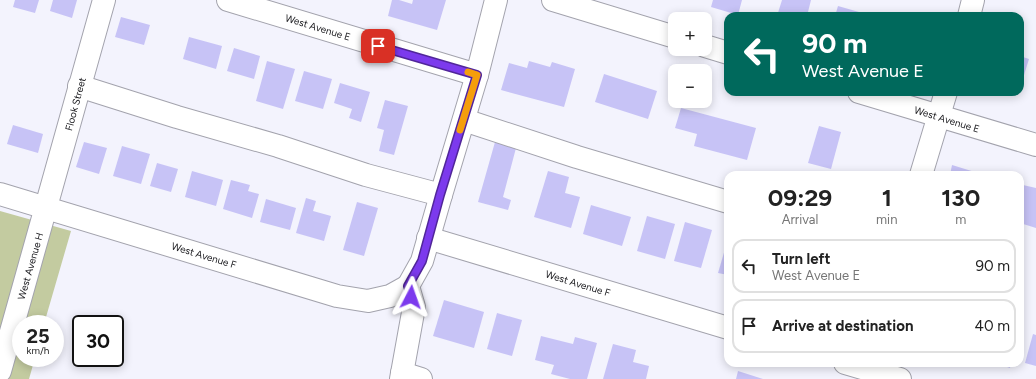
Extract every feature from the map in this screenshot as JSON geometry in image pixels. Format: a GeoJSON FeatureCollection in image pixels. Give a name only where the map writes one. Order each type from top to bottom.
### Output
{"type":"FeatureCollection","features":[{"type":"Feature","properties":{"kind":"street","name":"Flook Street"},"geometry":{"type":"LineString","coordinates":[[46,208],[104,0]]}},
{"type":"Feature","properties":{"kind":"street","name":"West Avenue E"},"geometry":{"type":"LineString","coordinates":[[228,0],[477,75]]}},
{"type":"Feature","properties":{"kind":"street"},"geometry":{"type":"LineString","coordinates":[[408,377],[414,307],[408,286],[422,261],[440,195],[477,75],[496,0]]}},
{"type":"Feature","properties":{"kind":"street"},"geometry":{"type":"LineString","coordinates":[[553,0],[668,35]]}},
{"type":"Feature","properties":{"kind":"street"},"geometry":{"type":"LineString","coordinates":[[970,12],[973,0]]}},
{"type":"Feature","properties":{"kind":"street"},"geometry":{"type":"LineString","coordinates":[[712,48],[724,52]]}},
{"type":"Feature","properties":{"kind":"street"},"geometry":{"type":"LineString","coordinates":[[79,86],[177,117],[278,146],[366,175],[440,195]]}},
{"type":"Feature","properties":{"kind":"street","name":"West Avenue E"},"geometry":{"type":"LineString","coordinates":[[872,96],[1036,145]]}},
{"type":"Feature","properties":{"kind":"street"},"geometry":{"type":"LineString","coordinates":[[922,171],[945,96]]}},
{"type":"Feature","properties":{"kind":"street"},"geometry":{"type":"LineString","coordinates":[[464,120],[577,157],[724,201]]}},
{"type":"Feature","properties":{"kind":"street","name":"West Avenue F"},"geometry":{"type":"LineString","coordinates":[[0,194],[337,296],[368,301],[390,296],[408,286]]}},
{"type":"Feature","properties":{"kind":"street","name":"West Avenue H"},"geometry":{"type":"LineString","coordinates":[[0,371],[46,208]]}},
{"type":"Feature","properties":{"kind":"street","name":"West Avenue F"},"geometry":{"type":"LineString","coordinates":[[428,238],[724,327]]}},
{"type":"Feature","properties":{"kind":"street"},"geometry":{"type":"LineString","coordinates":[[859,368],[900,379]]}},
{"type":"Feature","properties":{"kind":"green space"},"geometry":{"type":"Polygon","coordinates":[[[0,211],[71,231],[47,315],[12,315],[12,367],[32,367],[29,379],[0,379],[0,211]]]}},
{"type":"Feature","properties":{"kind":"building"},"geometry":{"type":"Polygon","coordinates":[[[15,0],[39,0],[35,13],[13,7],[15,0]]]}},
{"type":"Feature","properties":{"kind":"building"},"geometry":{"type":"Polygon","coordinates":[[[53,0],[77,0],[72,18],[50,11],[53,0]]]}},
{"type":"Feature","properties":{"kind":"building"},"geometry":{"type":"Polygon","coordinates":[[[392,0],[399,0],[412,4],[413,0],[446,0],[437,30],[388,16],[392,0]]]}},
{"type":"Feature","properties":{"kind":"building"},"geometry":{"type":"Polygon","coordinates":[[[713,0],[742,0],[739,12],[728,12],[711,7],[713,0]]]}},
{"type":"Feature","properties":{"kind":"building"},"geometry":{"type":"Polygon","coordinates":[[[782,0],[811,0],[808,12],[778,12],[782,0]]]}},
{"type":"Feature","properties":{"kind":"building"},"geometry":{"type":"Polygon","coordinates":[[[838,6],[859,12],[836,12],[838,6]]]}},
{"type":"Feature","properties":{"kind":"building"},"geometry":{"type":"Polygon","coordinates":[[[121,17],[150,25],[144,45],[115,37],[121,17]]]}},
{"type":"Feature","properties":{"kind":"building"},"geometry":{"type":"Polygon","coordinates":[[[189,37],[222,46],[216,69],[183,59],[189,37]]]}},
{"type":"Feature","properties":{"kind":"building"},"geometry":{"type":"Polygon","coordinates":[[[234,48],[260,56],[254,79],[227,71],[234,48]]]}},
{"type":"Feature","properties":{"kind":"building"},"geometry":{"type":"Polygon","coordinates":[[[1024,57],[1029,59],[1024,75],[1024,57]]]}},
{"type":"Feature","properties":{"kind":"building"},"geometry":{"type":"Polygon","coordinates":[[[267,61],[295,69],[283,109],[256,101],[267,61]]]}},
{"type":"Feature","properties":{"kind":"building"},"geometry":{"type":"Polygon","coordinates":[[[529,61],[550,67],[552,62],[575,69],[564,107],[501,90],[509,63],[527,68],[529,61]]]}},
{"type":"Feature","properties":{"kind":"building"},"geometry":{"type":"Polygon","coordinates":[[[304,71],[332,79],[323,109],[295,101],[304,71]]]}},
{"type":"Feature","properties":{"kind":"building"},"geometry":{"type":"Polygon","coordinates":[[[604,74],[657,91],[648,119],[595,102],[604,74]]]}},
{"type":"Feature","properties":{"kind":"building"},"geometry":{"type":"Polygon","coordinates":[[[340,83],[370,92],[361,122],[349,118],[352,109],[334,103],[340,83]]]}},
{"type":"Feature","properties":{"kind":"building"},"geometry":{"type":"Polygon","coordinates":[[[385,100],[408,106],[394,155],[379,151],[384,130],[377,128],[385,100]]]}},
{"type":"Feature","properties":{"kind":"building"},"geometry":{"type":"Polygon","coordinates":[[[681,108],[756,128],[747,160],[694,146],[697,134],[675,128],[681,108]]]}},
{"type":"Feature","properties":{"kind":"building"},"geometry":{"type":"Polygon","coordinates":[[[13,125],[43,134],[38,153],[7,144],[13,125]]]}},
{"type":"Feature","properties":{"kind":"building"},"geometry":{"type":"Polygon","coordinates":[[[819,126],[841,132],[831,169],[808,163],[819,126]]]}},
{"type":"Feature","properties":{"kind":"building"},"geometry":{"type":"Polygon","coordinates":[[[84,142],[107,148],[99,174],[76,167],[84,142]]]}},
{"type":"Feature","properties":{"kind":"building"},"geometry":{"type":"Polygon","coordinates":[[[495,142],[516,148],[503,197],[511,200],[508,210],[478,202],[495,142]]]}},
{"type":"Feature","properties":{"kind":"building"},"geometry":{"type":"Polygon","coordinates":[[[122,146],[150,154],[141,184],[113,176],[122,146]]]}},
{"type":"Feature","properties":{"kind":"building"},"geometry":{"type":"Polygon","coordinates":[[[157,163],[178,169],[171,192],[150,186],[157,163]]]}},
{"type":"Feature","properties":{"kind":"building"},"geometry":{"type":"Polygon","coordinates":[[[952,165],[972,171],[951,171],[952,165]]]}},
{"type":"Feature","properties":{"kind":"building"},"geometry":{"type":"Polygon","coordinates":[[[192,171],[223,180],[216,206],[185,197],[192,171]]]}},
{"type":"Feature","properties":{"kind":"building"},"geometry":{"type":"Polygon","coordinates":[[[548,171],[569,177],[565,193],[580,197],[571,228],[534,217],[548,171]]]}},
{"type":"Feature","properties":{"kind":"building"},"geometry":{"type":"Polygon","coordinates":[[[231,180],[250,185],[248,191],[259,194],[252,218],[223,209],[231,180]]]}},
{"type":"Feature","properties":{"kind":"building"},"geometry":{"type":"Polygon","coordinates":[[[1024,185],[1036,188],[1036,228],[1024,224],[1024,185]]]}},
{"type":"Feature","properties":{"kind":"building"},"geometry":{"type":"Polygon","coordinates":[[[306,198],[316,201],[313,211],[331,216],[324,241],[296,233],[306,198]]]}},
{"type":"Feature","properties":{"kind":"building"},"geometry":{"type":"Polygon","coordinates":[[[266,199],[296,208],[290,230],[260,222],[266,199]]]}},
{"type":"Feature","properties":{"kind":"building"},"geometry":{"type":"Polygon","coordinates":[[[357,202],[378,208],[364,256],[343,250],[357,202]]]}},
{"type":"Feature","properties":{"kind":"building"},"geometry":{"type":"Polygon","coordinates":[[[591,205],[631,217],[622,246],[583,234],[591,205]]]}},
{"type":"Feature","properties":{"kind":"building"},"geometry":{"type":"Polygon","coordinates":[[[647,216],[675,224],[665,259],[637,251],[647,216]]]}},
{"type":"Feature","properties":{"kind":"building"},"geometry":{"type":"Polygon","coordinates":[[[685,222],[712,230],[701,268],[674,261],[685,222]]]}},
{"type":"Feature","properties":{"kind":"building"},"geometry":{"type":"Polygon","coordinates":[[[724,253],[724,274],[718,273],[724,253]]]}},
{"type":"Feature","properties":{"kind":"building"},"geometry":{"type":"Polygon","coordinates":[[[444,300],[484,312],[474,348],[433,336],[444,300]]]}},
{"type":"Feature","properties":{"kind":"building"},"geometry":{"type":"Polygon","coordinates":[[[497,313],[522,320],[512,356],[487,349],[497,313]]]}},
{"type":"Feature","properties":{"kind":"building"},"geometry":{"type":"Polygon","coordinates":[[[1033,334],[1036,335],[1036,366],[1025,363],[1033,334]]]}},
{"type":"Feature","properties":{"kind":"building"},"geometry":{"type":"Polygon","coordinates":[[[541,336],[573,344],[575,337],[597,343],[587,379],[570,379],[551,374],[554,365],[535,360],[541,336]]]}},
{"type":"Feature","properties":{"kind":"building"},"geometry":{"type":"Polygon","coordinates":[[[613,344],[636,350],[633,362],[649,366],[646,379],[603,379],[613,344]]]}},
{"type":"Feature","properties":{"kind":"building"},"geometry":{"type":"Polygon","coordinates":[[[738,371],[763,379],[736,379],[738,371]]]}},
{"type":"Feature","properties":{"kind":"slow traffic"},"geometry":{"type":"LineString","coordinates":[[460,130],[477,75],[468,72]]}},
{"type":"Feature","properties":{"kind":"route"},"geometry":{"type":"LineString","coordinates":[[378,46],[477,75],[440,195],[422,261],[408,286],[411,297]]}}]}
